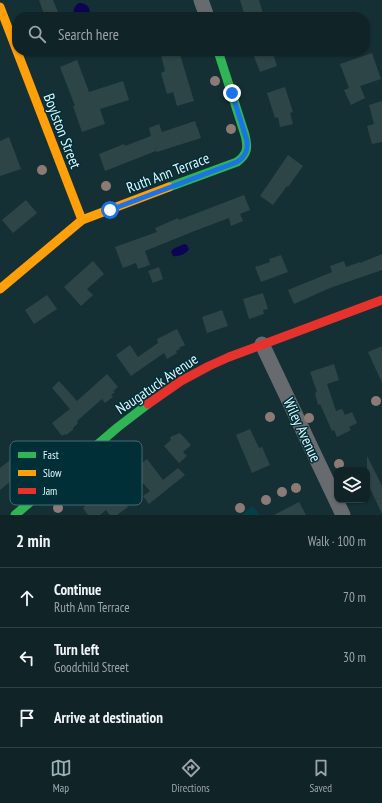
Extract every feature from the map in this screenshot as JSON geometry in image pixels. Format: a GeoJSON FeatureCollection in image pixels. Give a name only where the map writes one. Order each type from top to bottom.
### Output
{"type":"FeatureCollection","features":[{"type":"Feature","properties":{"kind":"street"},"geometry":{"type":"LineString","coordinates":[[201,0],[205,12]]}},
{"type":"Feature","properties":{"kind":"street","name":"Boylston Street"},"geometry":{"type":"LineString","coordinates":[[0,6],[12,37]]}},
{"type":"Feature","properties":{"kind":"street","name":"Boylston Street"},"geometry":{"type":"LineString","coordinates":[[19,56],[82,220]]}},
{"type":"Feature","properties":{"kind":"street","name":"Ruth Ann Terrace"},"geometry":{"type":"LineString","coordinates":[[0,289],[82,220],[237,162],[244,157],[247,151],[245,135],[220,56]]}},
{"type":"Feature","properties":{"kind":"street","name":"Naugatuck Avenue"},"geometry":{"type":"LineString","coordinates":[[102,441],[165,392],[181,381],[209,366],[262,344],[382,300]]}},
{"type":"Feature","properties":{"kind":"street","name":"Wiley Avenue"},"geometry":{"type":"LineString","coordinates":[[262,344],[343,515]]}},
{"type":"Feature","properties":{"kind":"street","name":"Naugatuck Avenue"},"geometry":{"type":"LineString","coordinates":[[15,515],[27,505]]}},
{"type":"Feature","properties":{"kind":"shaded area"},"geometry":{"type":"Polygon","coordinates":[[[79,3],[85,4],[89,7],[90,12],[74,12],[75,6],[79,3]]]}},
{"type":"Feature","properties":{"kind":"shaded area"},"geometry":{"type":"Polygon","coordinates":[[[184,244],[187,245],[189,249],[188,251],[180,256],[173,256],[171,252],[173,249],[184,244]]]}},
{"type":"Feature","properties":{"kind":"shaded area"},"geometry":{"type":"Polygon","coordinates":[[[252,506],[260,515],[242,515],[252,506]]]}},
{"type":"Feature","properties":{"kind":"building"},"geometry":{"type":"Polygon","coordinates":[[[39,0],[53,0],[58,12],[43,12],[39,0]]]}},
{"type":"Feature","properties":{"kind":"building"},"geometry":{"type":"Polygon","coordinates":[[[240,0],[259,0],[263,12],[244,12],[240,0]]]}},
{"type":"Feature","properties":{"kind":"building"},"geometry":{"type":"Polygon","coordinates":[[[372,53],[381,79],[360,86],[365,98],[351,105],[344,90],[349,88],[340,64],[363,56],[370,56],[370,54],[372,53]]]}},
{"type":"Feature","properties":{"kind":"building"},"geometry":{"type":"Polygon","coordinates":[[[161,56],[180,56],[194,101],[177,106],[173,92],[167,94],[161,73],[165,71],[161,56]]]}},
{"type":"Feature","properties":{"kind":"building"},"geometry":{"type":"Polygon","coordinates":[[[254,56],[274,56],[277,66],[260,72],[254,56]]]}},
{"type":"Feature","properties":{"kind":"building"},"geometry":{"type":"Polygon","coordinates":[[[77,60],[89,92],[123,81],[129,100],[100,109],[105,124],[82,132],[73,106],[75,106],[60,67],[77,60]]]}},
{"type":"Feature","properties":{"kind":"building"},"geometry":{"type":"Polygon","coordinates":[[[285,87],[293,112],[290,113],[293,124],[280,127],[278,117],[275,118],[267,93],[285,87]]]}},
{"type":"Feature","properties":{"kind":"building"},"geometry":{"type":"Polygon","coordinates":[[[382,101],[382,142],[372,144],[367,126],[374,124],[369,105],[382,101]]]}},
{"type":"Feature","properties":{"kind":"building"},"geometry":{"type":"Polygon","coordinates":[[[195,121],[201,138],[157,152],[156,151],[105,171],[99,154],[124,144],[125,146],[151,136],[149,128],[159,124],[162,132],[195,121]]]}},
{"type":"Feature","properties":{"kind":"building"},"geometry":{"type":"Polygon","coordinates":[[[9,137],[21,169],[0,176],[0,141],[9,137]]]}},
{"type":"Feature","properties":{"kind":"building"},"geometry":{"type":"Polygon","coordinates":[[[288,155],[303,166],[273,205],[260,196],[288,155]]]}},
{"type":"Feature","properties":{"kind":"building"},"geometry":{"type":"Polygon","coordinates":[[[244,195],[250,210],[240,214],[243,221],[231,226],[229,218],[192,232],[145,251],[150,265],[138,269],[136,263],[123,268],[115,247],[157,232],[155,228],[178,218],[179,220],[244,195]]]}},
{"type":"Feature","properties":{"kind":"building"},"geometry":{"type":"Polygon","coordinates":[[[26,200],[37,213],[13,233],[2,220],[26,200]]]}},
{"type":"Feature","properties":{"kind":"building"},"geometry":{"type":"Polygon","coordinates":[[[382,254],[382,270],[330,288],[294,304],[288,290],[332,272],[330,266],[344,261],[346,267],[382,254]]]}},
{"type":"Feature","properties":{"kind":"building"},"geometry":{"type":"Polygon","coordinates":[[[281,255],[288,272],[261,282],[255,267],[270,262],[269,259],[281,255]]]}},
{"type":"Feature","properties":{"kind":"building"},"geometry":{"type":"Polygon","coordinates":[[[93,261],[104,274],[87,289],[93,295],[81,306],[64,287],[93,261]]]}},
{"type":"Feature","properties":{"kind":"building"},"geometry":{"type":"Polygon","coordinates":[[[159,267],[163,279],[153,283],[148,271],[159,267]]]}},
{"type":"Feature","properties":{"kind":"building"},"geometry":{"type":"Polygon","coordinates":[[[263,293],[268,309],[263,310],[264,314],[249,319],[243,299],[263,293]]]}},
{"type":"Feature","properties":{"kind":"building"},"geometry":{"type":"Polygon","coordinates":[[[47,295],[57,309],[34,324],[25,310],[47,295]]]}},
{"type":"Feature","properties":{"kind":"building"},"geometry":{"type":"Polygon","coordinates":[[[222,310],[228,326],[207,333],[202,317],[222,310]]]}},
{"type":"Feature","properties":{"kind":"building"},"geometry":{"type":"Polygon","coordinates":[[[177,329],[185,345],[176,351],[177,353],[167,359],[164,353],[131,376],[116,355],[130,345],[138,357],[158,343],[157,339],[177,329]]]}},
{"type":"Feature","properties":{"kind":"building"},"geometry":{"type":"Polygon","coordinates":[[[382,346],[382,383],[368,352],[382,346]]]}},
{"type":"Feature","properties":{"kind":"building"},"geometry":{"type":"Polygon","coordinates":[[[334,364],[339,380],[327,384],[336,411],[342,409],[345,415],[352,412],[357,423],[349,427],[351,430],[337,437],[334,430],[332,431],[320,404],[318,405],[315,393],[317,392],[310,372],[334,364]]]}},
{"type":"Feature","properties":{"kind":"building"},"geometry":{"type":"Polygon","coordinates":[[[107,374],[118,387],[111,395],[113,397],[105,403],[102,399],[77,421],[78,423],[73,430],[62,436],[52,423],[70,409],[52,388],[59,381],[77,401],[107,374]]]}},
{"type":"Feature","properties":{"kind":"building"},"geometry":{"type":"Polygon","coordinates":[[[250,429],[259,448],[262,447],[270,465],[252,473],[236,435],[250,429]]]}},
{"type":"Feature","properties":{"kind":"building"},"geometry":{"type":"Polygon","coordinates":[[[180,433],[191,445],[183,452],[187,456],[179,463],[164,446],[171,440],[170,437],[180,433]]]}},
{"type":"Feature","properties":{"kind":"building"},"geometry":{"type":"Polygon","coordinates":[[[367,456],[382,486],[382,514],[370,488],[370,467],[367,467],[367,456]]]}},
{"type":"Feature","properties":{"kind":"building"},"geometry":{"type":"Polygon","coordinates":[[[147,459],[163,480],[178,468],[185,475],[149,504],[143,496],[150,491],[143,483],[142,484],[142,463],[147,459]]]}},
{"type":"Feature","properties":{"kind":"building"},"geometry":{"type":"Polygon","coordinates":[[[10,460],[10,482],[0,490],[0,468],[10,460]]]}},
{"type":"Feature","properties":{"kind":"building"},"geometry":{"type":"Polygon","coordinates":[[[299,502],[306,515],[274,515],[299,502]]]}},
{"type":"Feature","properties":{"kind":"building"},"geometry":{"type":"Polygon","coordinates":[[[86,505],[126,505],[128,507],[117,515],[110,515],[106,510],[100,515],[88,515],[83,508],[86,505]]]}},
{"type":"Feature","properties":{"kind":"traffic: fast"},"geometry":{"type":"LineString","coordinates":[[169,187],[237,162],[245,153],[247,147],[245,135],[220,56]]}},
{"type":"Feature","properties":{"kind":"traffic: fast"},"geometry":{"type":"LineString","coordinates":[[102,441],[148,404]]}},
{"type":"Feature","properties":{"kind":"traffic: fast"},"geometry":{"type":"LineString","coordinates":[[15,515],[27,505]]}},
{"type":"Feature","properties":{"kind":"traffic: slow"},"geometry":{"type":"LineString","coordinates":[[0,7],[12,38]]}},
{"type":"Feature","properties":{"kind":"traffic: slow"},"geometry":{"type":"LineString","coordinates":[[19,56],[82,220]]}},
{"type":"Feature","properties":{"kind":"traffic: slow"},"geometry":{"type":"LineString","coordinates":[[0,289],[82,220],[169,187]]}},
{"type":"Feature","properties":{"kind":"traffic: jam"},"geometry":{"type":"LineString","coordinates":[[148,404],[181,381],[229,357],[382,300]]}},
{"type":"Feature","properties":{"kind":"route"},"geometry":{"type":"LineString","coordinates":[[110,210],[237,162],[244,157],[247,151],[247,141],[232,93]]}}]}
